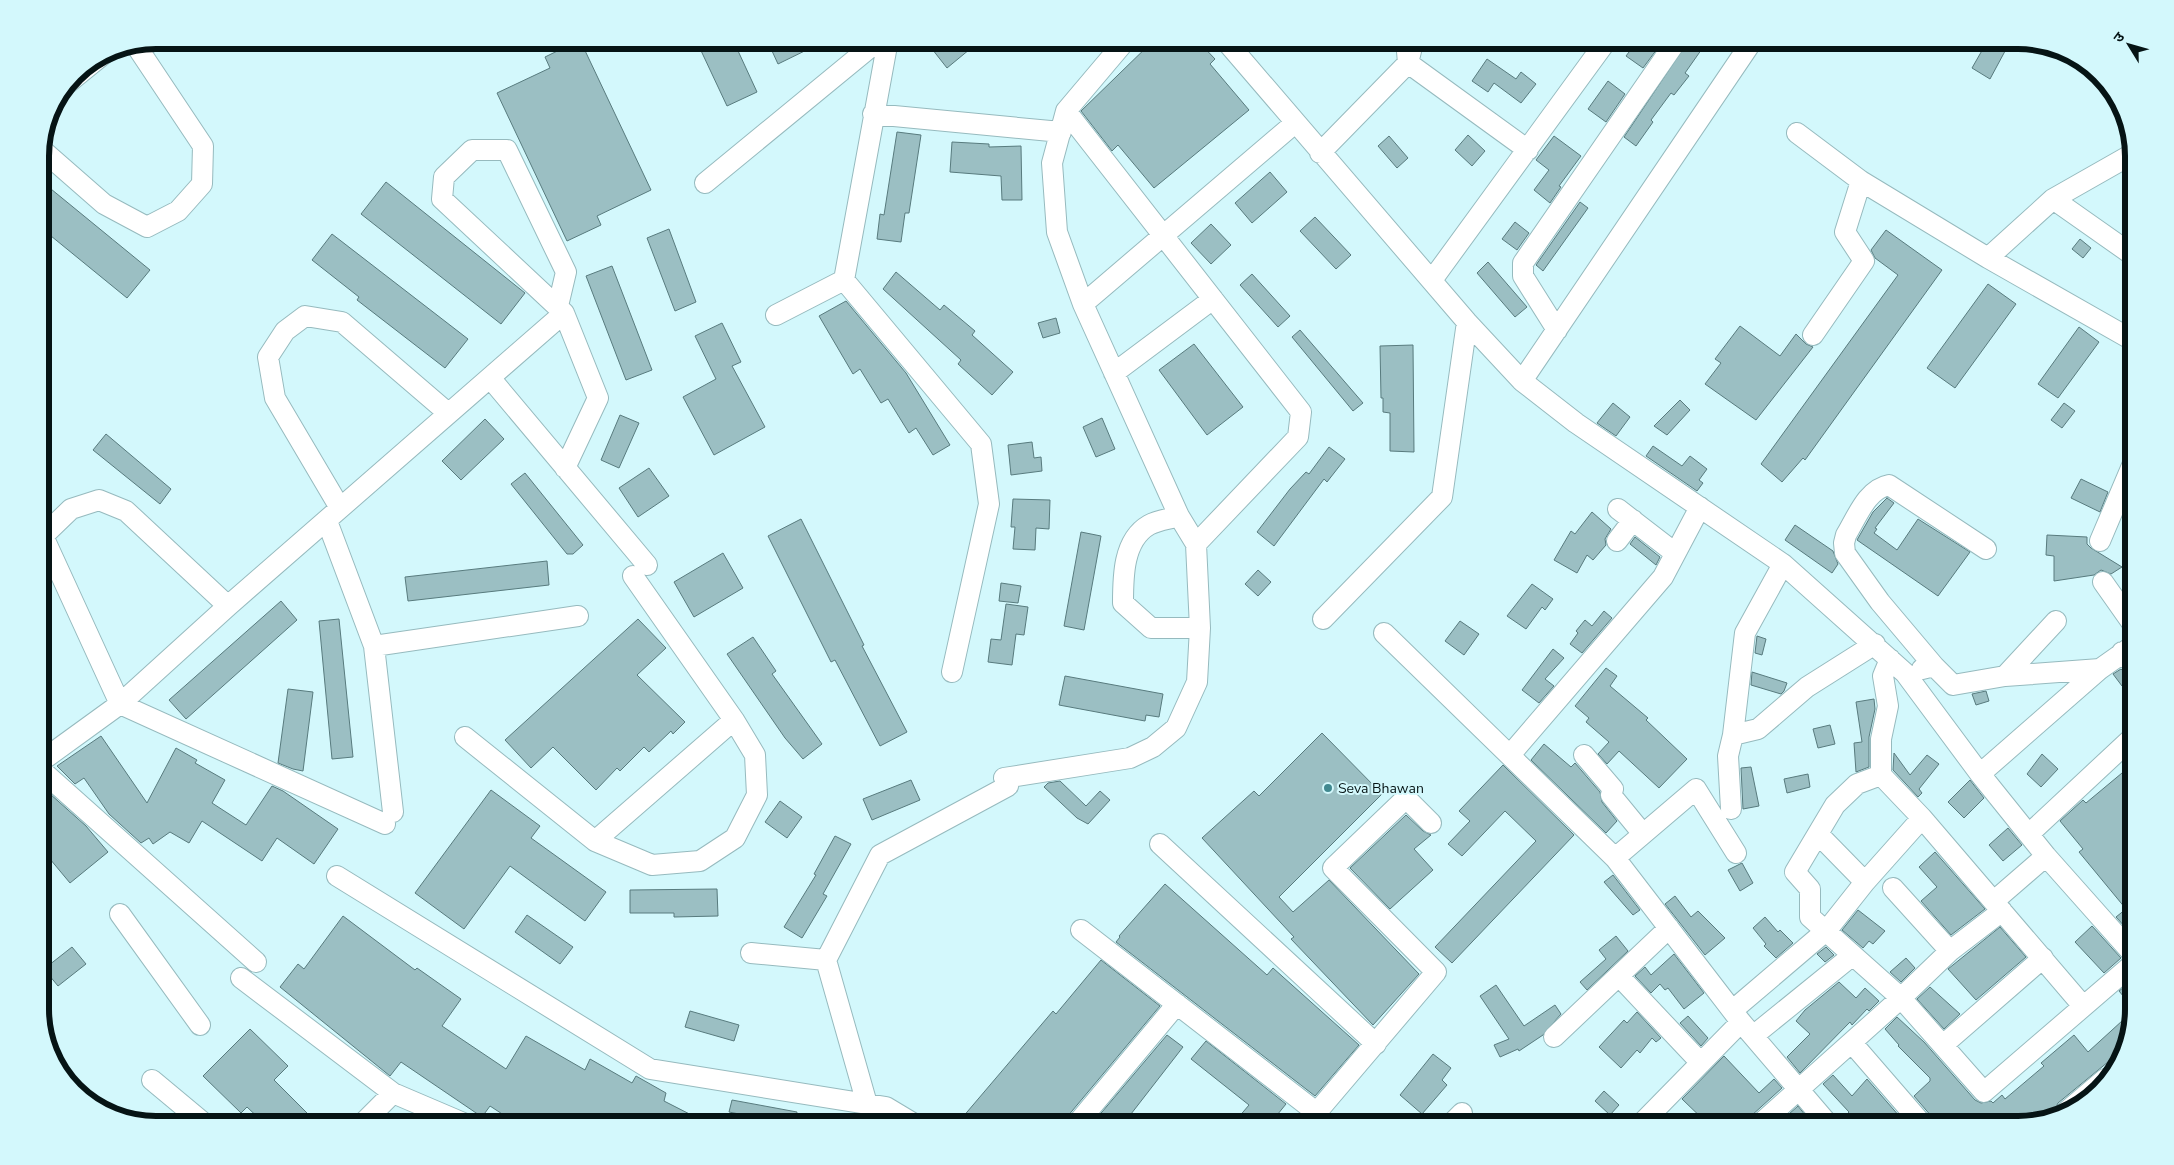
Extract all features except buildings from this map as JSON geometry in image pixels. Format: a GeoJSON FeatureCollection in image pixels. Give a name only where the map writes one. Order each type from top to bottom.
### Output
{"type":"FeatureCollection","features":[{"type":"Feature","properties":{"kind":"street"},"geometry":{"type":"LineString","coordinates":[[705,183],[855,49]]}},
{"type":"Feature","properties":{"kind":"street"},"geometry":{"type":"LineString","coordinates":[[886,49],[844,280],[981,444],[989,504],[952,672]]}},
{"type":"Feature","properties":{"kind":"street"},"geometry":{"type":"LineString","coordinates":[[867,1104],[826,960],[880,855],[1006,782],[1130,758],[1153,747],[1176,728],[1196,682],[1200,628],[1196,544],[1179,516],[1114,374],[1083,304],[1057,232],[1052,163],[1066,111],[1118,49]]}},
{"type":"Feature","properties":{"kind":"street"},"geometry":{"type":"LineString","coordinates":[[1233,49],[1467,322],[1522,381],[1576,423],[1783,564],[1875,644],[1905,673],[1980,774],[2028,834],[2125,946]]}},
{"type":"Feature","properties":{"kind":"street"},"geometry":{"type":"LineString","coordinates":[[1407,49],[1408,63],[1528,150]]}},
{"type":"Feature","properties":{"kind":"street"},"geometry":{"type":"LineString","coordinates":[[1320,153],[1408,63],[1411,49]]}},
{"type":"Feature","properties":{"kind":"street"},"geometry":{"type":"LineString","coordinates":[[1432,280],[1601,49]]}},
{"type":"Feature","properties":{"kind":"street"},"geometry":{"type":"LineString","coordinates":[[1556,330],[1523,276],[1523,263],[1671,49]]}},
{"type":"Feature","properties":{"kind":"street"},"geometry":{"type":"LineString","coordinates":[[1522,381],[1747,49]]}},
{"type":"Feature","properties":{"kind":"street"},"geometry":{"type":"LineString","coordinates":[[49,156],[104,204],[147,227],[178,211],[202,184],[203,146],[139,50]]}},
{"type":"Feature","properties":{"kind":"street"},"geometry":{"type":"LineString","coordinates":[[1066,111],[1301,412],[1298,437],[1196,544]]}},
{"type":"Feature","properties":{"kind":"street"},"geometry":{"type":"LineString","coordinates":[[873,114],[1061,132]]}},
{"type":"Feature","properties":{"kind":"street"},"geometry":{"type":"LineString","coordinates":[[1083,304],[1295,123]]}},
{"type":"Feature","properties":{"kind":"street"},"geometry":{"type":"LineString","coordinates":[[1797,133],[1861,181],[1988,258],[2125,336]]}},
{"type":"Feature","properties":{"kind":"street"},"geometry":{"type":"LineString","coordinates":[[49,755],[120,704],[228,606],[448,413],[491,379],[561,310],[566,272],[507,150],[472,150],[444,177],[442,199],[561,310],[598,398],[565,468]]}},
{"type":"Feature","properties":{"kind":"street"},"geometry":{"type":"LineString","coordinates":[[1988,258],[2052,199],[2125,158]]}},
{"type":"Feature","properties":{"kind":"street"},"geometry":{"type":"LineString","coordinates":[[1813,335],[1864,261],[1845,232],[1861,181]]}},
{"type":"Feature","properties":{"kind":"street"},"geometry":{"type":"LineString","coordinates":[[2052,199],[2125,250]]}},
{"type":"Feature","properties":{"kind":"street"},"geometry":{"type":"LineString","coordinates":[[776,315],[844,280]]}},
{"type":"Feature","properties":{"kind":"street"},"geometry":{"type":"LineString","coordinates":[[1114,374],[1213,299]]}},
{"type":"Feature","properties":{"kind":"street"},"geometry":{"type":"LineString","coordinates":[[49,549],[120,704],[389,818],[374,646],[334,515],[275,398],[268,357],[285,331],[305,316],[342,322],[448,413]]}},
{"type":"Feature","properties":{"kind":"street"},"geometry":{"type":"LineString","coordinates":[[1323,618],[1442,497],[1467,322]]}},
{"type":"Feature","properties":{"kind":"street"},"geometry":{"type":"LineString","coordinates":[[465,737],[595,841],[652,865],[700,861],[735,838],[757,796],[755,755],[640,570],[565,468],[491,379]]}},
{"type":"Feature","properties":{"kind":"street"},"geometry":{"type":"LineString","coordinates":[[2100,541],[2125,482]]}},
{"type":"Feature","properties":{"kind":"street"},"geometry":{"type":"LineString","coordinates":[[1986,548],[1889,485],[1880,487],[1870,495],[1846,536],[1844,543],[1846,553],[1880,602],[1934,666],[1953,685],[2005,676],[2100,669]]}},
{"type":"Feature","properties":{"kind":"street"},"geometry":{"type":"LineString","coordinates":[[49,530],[71,509],[99,500],[126,511],[228,606]]}},
{"type":"Feature","properties":{"kind":"street"},"geometry":{"type":"LineString","coordinates":[[1510,755],[1663,577],[1700,507]]}},
{"type":"Feature","properties":{"kind":"street"},"geometry":{"type":"LineString","coordinates":[[1617,541],[1626,514],[1675,553]]}},
{"type":"Feature","properties":{"kind":"street"},"geometry":{"type":"LineString","coordinates":[[1179,516],[1149,525],[1133,540],[1124,569],[1122,603],[1151,628],[1200,628]]}},
{"type":"Feature","properties":{"kind":"street"},"geometry":{"type":"LineString","coordinates":[[1731,809],[1728,756],[1733,735],[1745,633],[1783,564]]}},
{"type":"Feature","properties":{"kind":"street"},"geometry":{"type":"LineString","coordinates":[[2103,582],[2125,613]]}},
{"type":"Feature","properties":{"kind":"street"},"geometry":{"type":"LineString","coordinates":[[374,646],[578,616]]}},
{"type":"Feature","properties":{"kind":"street"},"geometry":{"type":"LineString","coordinates":[[2005,676],[2056,621]]}},
{"type":"Feature","properties":{"kind":"street"},"geometry":{"type":"LineString","coordinates":[[1384,633],[1615,858],[1742,1023],[1821,1116]]}},
{"type":"Feature","properties":{"kind":"street"},"geometry":{"type":"LineString","coordinates":[[1733,735],[1758,729],[1806,687],[1875,644]]}},
{"type":"Feature","properties":{"kind":"street"},"geometry":{"type":"LineString","coordinates":[[1980,774],[2100,669],[2125,656]]}},
{"type":"Feature","properties":{"kind":"street"},"geometry":{"type":"LineString","coordinates":[[1890,659],[1883,676],[1888,706],[1881,740],[1881,776],[1922,818],[2083,1006]]}},
{"type":"Feature","properties":{"kind":"street"},"geometry":{"type":"LineString","coordinates":[[1905,673],[1934,666]]}},
{"type":"Feature","properties":{"kind":"street"},"geometry":{"type":"LineString","coordinates":[[595,841],[734,720]]}},
{"type":"Feature","properties":{"kind":"street"},"geometry":{"type":"LineString","coordinates":[[2028,834],[2125,744]]}},
{"type":"Feature","properties":{"kind":"street"},"geometry":{"type":"LineString","coordinates":[[1584,755],[1613,789],[1611,795],[1642,834]]}},
{"type":"Feature","properties":{"kind":"street"},"geometry":{"type":"LineString","coordinates":[[1881,776],[1857,784],[1836,805],[1795,872],[1810,889],[1810,917],[1902,998],[1984,1092],[2125,971]]}},
{"type":"Feature","properties":{"kind":"street"},"geometry":{"type":"LineString","coordinates":[[49,777],[256,962]]}},
{"type":"Feature","properties":{"kind":"street"},"geometry":{"type":"LineString","coordinates":[[1615,858],[1696,789],[1736,853]]}},
{"type":"Feature","properties":{"kind":"street"},"geometry":{"type":"LineString","coordinates":[[1313,1116],[1436,972],[1333,868],[1406,798],[1431,823]]}},
{"type":"Feature","properties":{"kind":"street"},"geometry":{"type":"LineString","coordinates":[[1649,1116],[1742,1023],[1827,930],[1865,882],[1922,818]]}},
{"type":"Feature","properties":{"kind":"street"},"geometry":{"type":"LineString","coordinates":[[1818,834],[1865,882]]}},
{"type":"Feature","properties":{"kind":"street"},"geometry":{"type":"LineString","coordinates":[[1160,844],[1376,1044]]}},
{"type":"Feature","properties":{"kind":"street"},"geometry":{"type":"LineString","coordinates":[[1769,1116],[1902,998],[1998,906],[2046,856]]}},
{"type":"Feature","properties":{"kind":"street"},"geometry":{"type":"LineString","coordinates":[[337,876],[650,1069],[867,1104],[886,1108],[900,1116]]}},
{"type":"Feature","properties":{"kind":"street"},"geometry":{"type":"LineString","coordinates":[[1893,888],[1950,951]]}},
{"type":"Feature","properties":{"kind":"street"},"geometry":{"type":"LineString","coordinates":[[120,914],[200,1025]]}},
{"type":"Feature","properties":{"kind":"street"},"geometry":{"type":"LineString","coordinates":[[1554,1037],[1669,928]]}},
{"type":"Feature","properties":{"kind":"street"},"geometry":{"type":"LineString","coordinates":[[1080,930],[1177,1004],[1309,1116]]}},
{"type":"Feature","properties":{"kind":"street"},"geometry":{"type":"LineString","coordinates":[[751,953],[826,960]]}},
{"type":"Feature","properties":{"kind":"street"},"geometry":{"type":"LineString","coordinates":[[1742,1023],[1853,955]]}},
{"type":"Feature","properties":{"kind":"street"},"geometry":{"type":"LineString","coordinates":[[1943,1045],[2043,958]]}},
{"type":"Feature","properties":{"kind":"street"},"geometry":{"type":"LineString","coordinates":[[1619,976],[1701,1063]]}},
{"type":"Feature","properties":{"kind":"street"},"geometry":{"type":"LineString","coordinates":[[241,978],[393,1093],[447,1116]]}},
{"type":"Feature","properties":{"kind":"street"},"geometry":{"type":"LineString","coordinates":[[1084,1116],[1177,1004]]}},
{"type":"Feature","properties":{"kind":"street"},"geometry":{"type":"LineString","coordinates":[[1852,1043],[1915,1116]]}},
{"type":"Feature","properties":{"kind":"street"},"geometry":{"type":"LineString","coordinates":[[152,1080],[195,1116]]}},
{"type":"Feature","properties":{"kind":"street"},"geometry":{"type":"LineString","coordinates":[[370,1116],[393,1093]]}},
{"type":"Feature","properties":{"kind":"place","name":"Seva Bhawan"},"geometry":{"type":"Point","coordinates":[1328,788]}}]}
